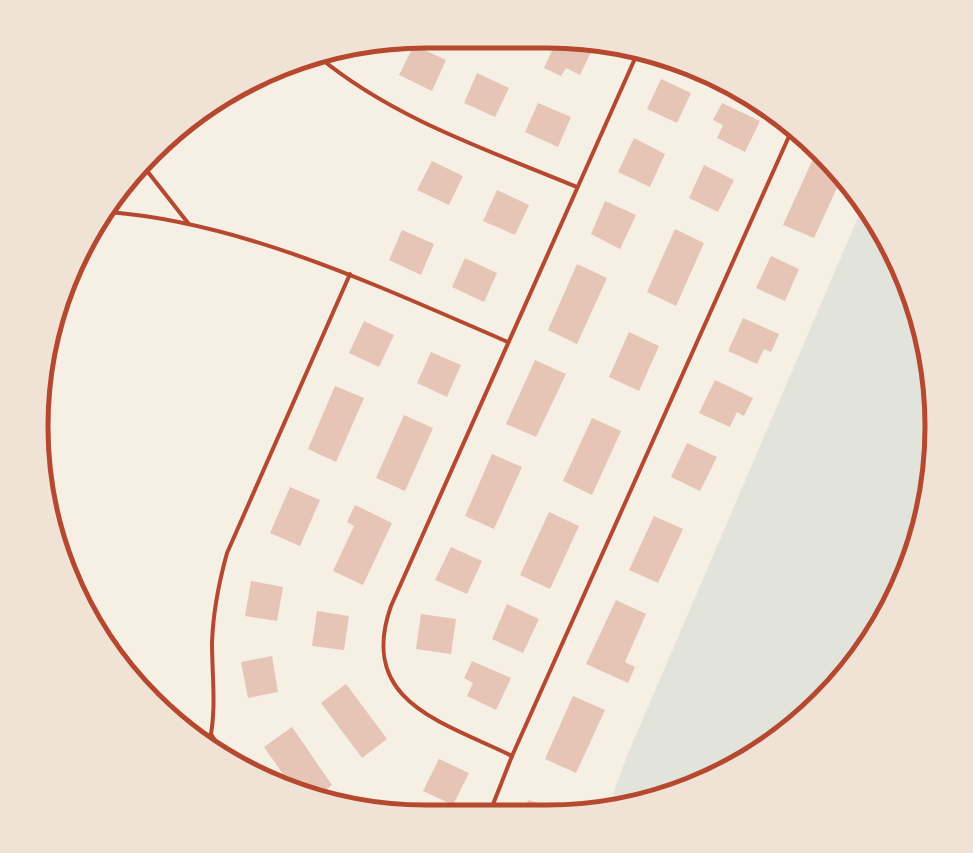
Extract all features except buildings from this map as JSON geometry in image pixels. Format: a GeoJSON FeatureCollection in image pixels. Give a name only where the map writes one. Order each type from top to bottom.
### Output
{"type":"FeatureCollection","features":[{"type":"Feature","properties":{"kind":"street"},"geometry":{"type":"LineString","coordinates":[[512,756],[431,716],[407,700],[398,691],[390,679],[382,652],[385,625],[391,606],[635,59]]}},
{"type":"Feature","properties":{"kind":"street"},"geometry":{"type":"LineString","coordinates":[[326,62],[370,94],[409,115],[577,187]]}},
{"type":"Feature","properties":{"kind":"street"},"geometry":{"type":"LineString","coordinates":[[493,805],[512,756],[789,136]]}},
{"type":"Feature","properties":{"kind":"street"},"geometry":{"type":"LineString","coordinates":[[148,171],[188,224]]}},
{"type":"Feature","properties":{"kind":"street"},"geometry":{"type":"LineString","coordinates":[[115,212],[137,214],[188,224],[275,249],[350,274],[508,342]]}},
{"type":"Feature","properties":{"kind":"street"},"geometry":{"type":"LineString","coordinates":[[210,737],[214,609],[219,580],[227,553],[350,274]]}},
{"type":"Feature","properties":{"kind":"street"},"geometry":{"type":"LineString","coordinates":[[211,734],[215,740]]}},
{"type":"Feature","properties":{"kind":"shaded area"},"geometry":{"type":"Polygon","coordinates":[[[859,214],[886,259],[905,305],[918,353],[922,377],[925,426],[922,476],[912,524],[896,571],[874,616],[847,657],[814,694],[796,711],[757,741],[714,766],[691,776],[668,785],[615,799],[613,794],[627,756],[859,214]]]}}]}
